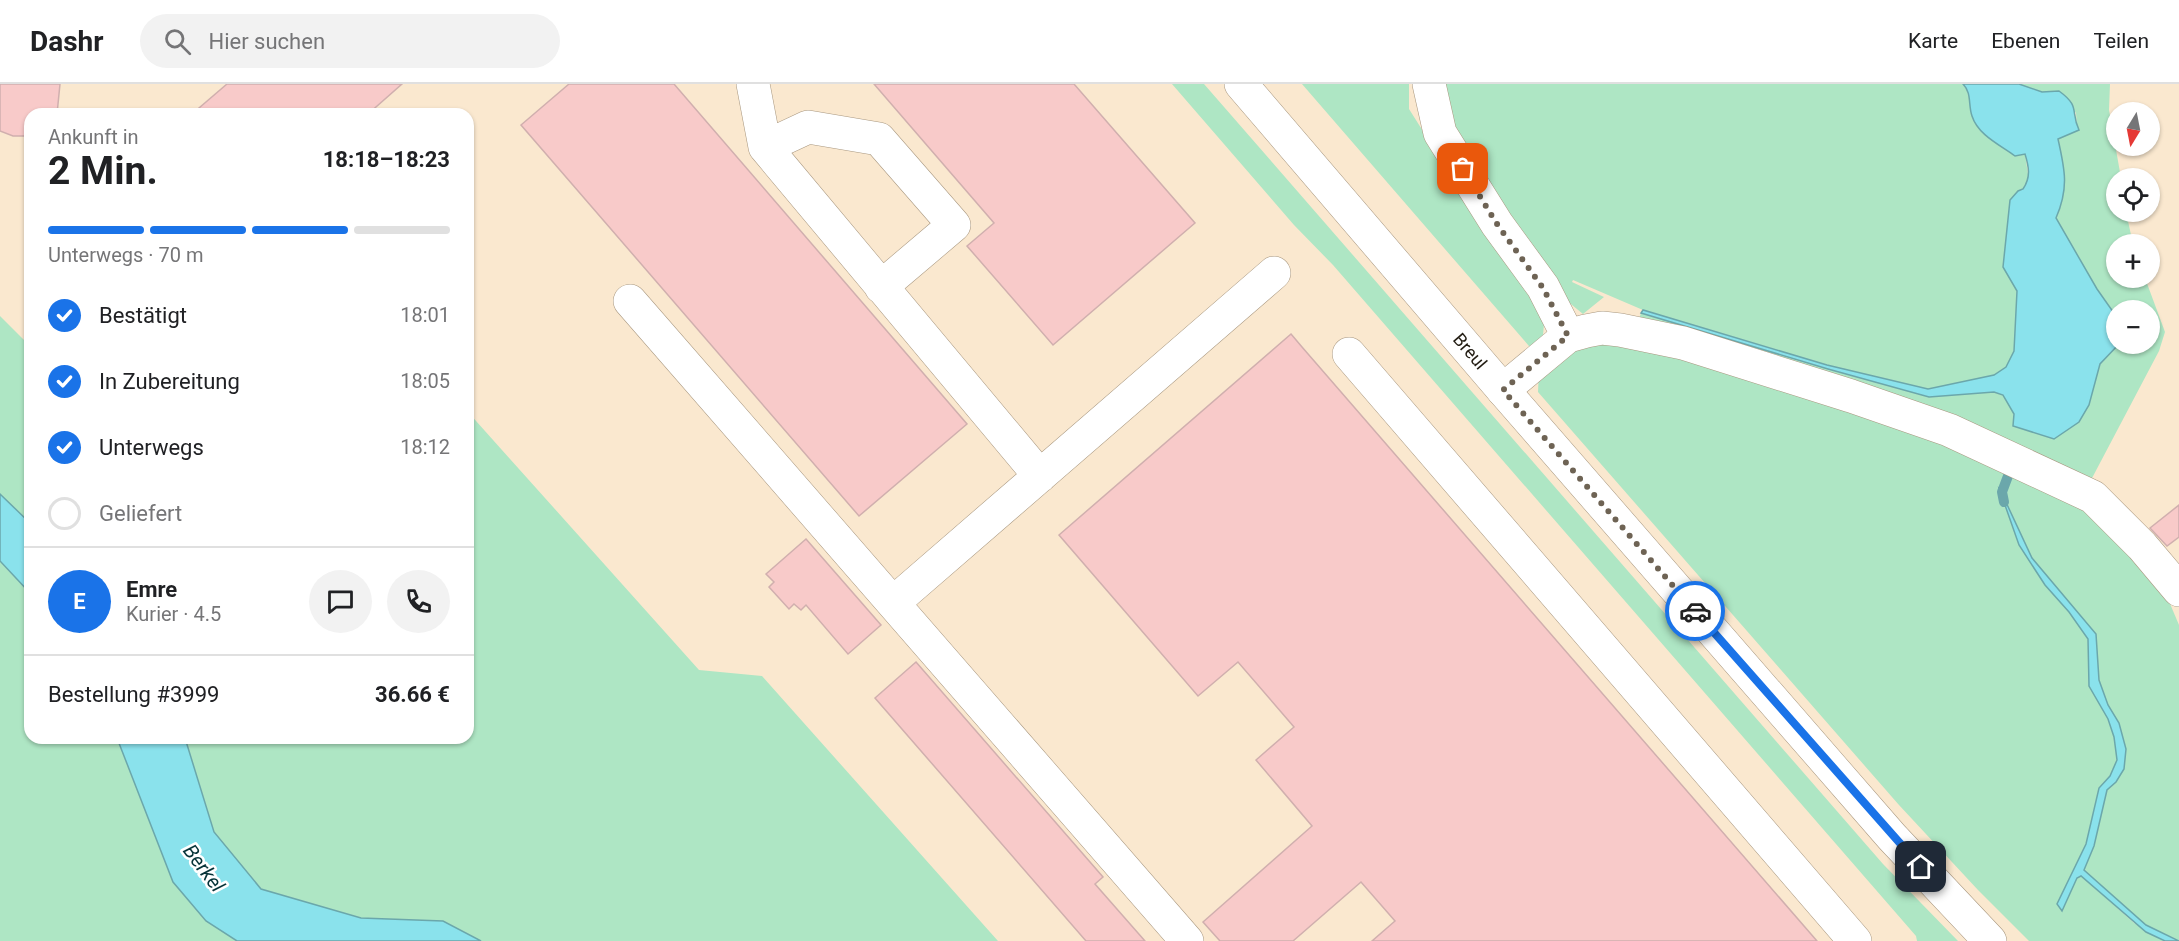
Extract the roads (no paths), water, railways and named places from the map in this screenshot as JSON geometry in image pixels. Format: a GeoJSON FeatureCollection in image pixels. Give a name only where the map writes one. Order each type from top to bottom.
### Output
{"type":"FeatureCollection","features":[{"type":"Feature","properties":{"kind":"main road"},"geometry":{"type":"LineString","coordinates":[[753,84],[765,147],[1040,476]]}},
{"type":"Feature","properties":{"kind":"main road","name":"Breul"},"geometry":{"type":"LineString","coordinates":[[1241,84],[1503,390],[1892,837],[1990,941]]}},
{"type":"Feature","properties":{"kind":"main road"},"geometry":{"type":"LineString","coordinates":[[1429,84],[1440,133],[1497,224],[1543,288],[1568,336]]}},
{"type":"Feature","properties":{"kind":"main road"},"geometry":{"type":"LineString","coordinates":[[765,147],[808,127],[879,139],[954,225],[881,287]]}},
{"type":"Feature","properties":{"kind":"main road"},"geometry":{"type":"LineString","coordinates":[[893,603],[1274,273]]}},
{"type":"Feature","properties":{"kind":"main road"},"geometry":{"type":"LineString","coordinates":[[630,301],[1187,941]]}},
{"type":"Feature","properties":{"kind":"main road"},"geometry":{"type":"LineString","coordinates":[[1503,390],[1568,336],[1602,328],[1683,343],[1818,385],[1948,430],[2092,497],[2142,546],[2179,590]]}},
{"type":"Feature","properties":{"kind":"main road"},"geometry":{"type":"LineString","coordinates":[[1349,354],[1855,941]]}},
{"type":"Feature","properties":{"kind":"water"},"geometry":{"type":"Polygon","coordinates":[[[1963,84],[2019,84],[2042,92],[2059,91],[2073,105],[2079,130],[2058,139],[2064,188],[2056,218],[2106,302],[2106,354],[2110,354],[2100,364],[2089,405],[2079,422],[2054,439],[2013,426],[2014,414],[2003,395],[1994,392],[1929,397],[1641,313],[1643,310],[1827,365],[1928,389],[1994,375],[2006,367],[2014,351],[2017,291],[2003,267],[2010,200],[2026,185],[2028,168],[2025,154],[2015,156],[1979,129],[1972,116],[1966,88],[1963,84]]]}},
{"type":"Feature","properties":{"kind":"water"},"geometry":{"type":"Polygon","coordinates":[[[1999,488],[2005,491],[2004,498],[2032,558],[2096,634],[2099,680],[2108,705],[2119,723],[2126,749],[2124,769],[2116,782],[2107,790],[2094,846],[2084,870],[2146,925],[2179,941],[2165,941],[2146,932],[2081,876],[2077,878],[2062,911],[2057,904],[2086,844],[2099,788],[2110,776],[2117,760],[2114,737],[2108,719],[2089,686],[2088,639],[2069,612],[2045,585],[2019,545],[1999,488]]]}},
{"type":"Feature","properties":{"kind":"water"},"geometry":{"type":"Polygon","coordinates":[[[0,494],[24,517],[24,587],[0,561],[0,494]]]}},
{"type":"Feature","properties":{"kind":"water","name":"Berkel"},"geometry":{"type":"Polygon","coordinates":[[[119,744],[187,744],[214,832],[261,889],[361,918],[443,921],[481,941],[237,941],[206,921],[173,882],[119,744]]]}},
{"type":"Feature","properties":{"kind":"waterway"},"geometry":{"type":"LineString","coordinates":[[2004,502],[2002,492],[2008,476]]}}]}
